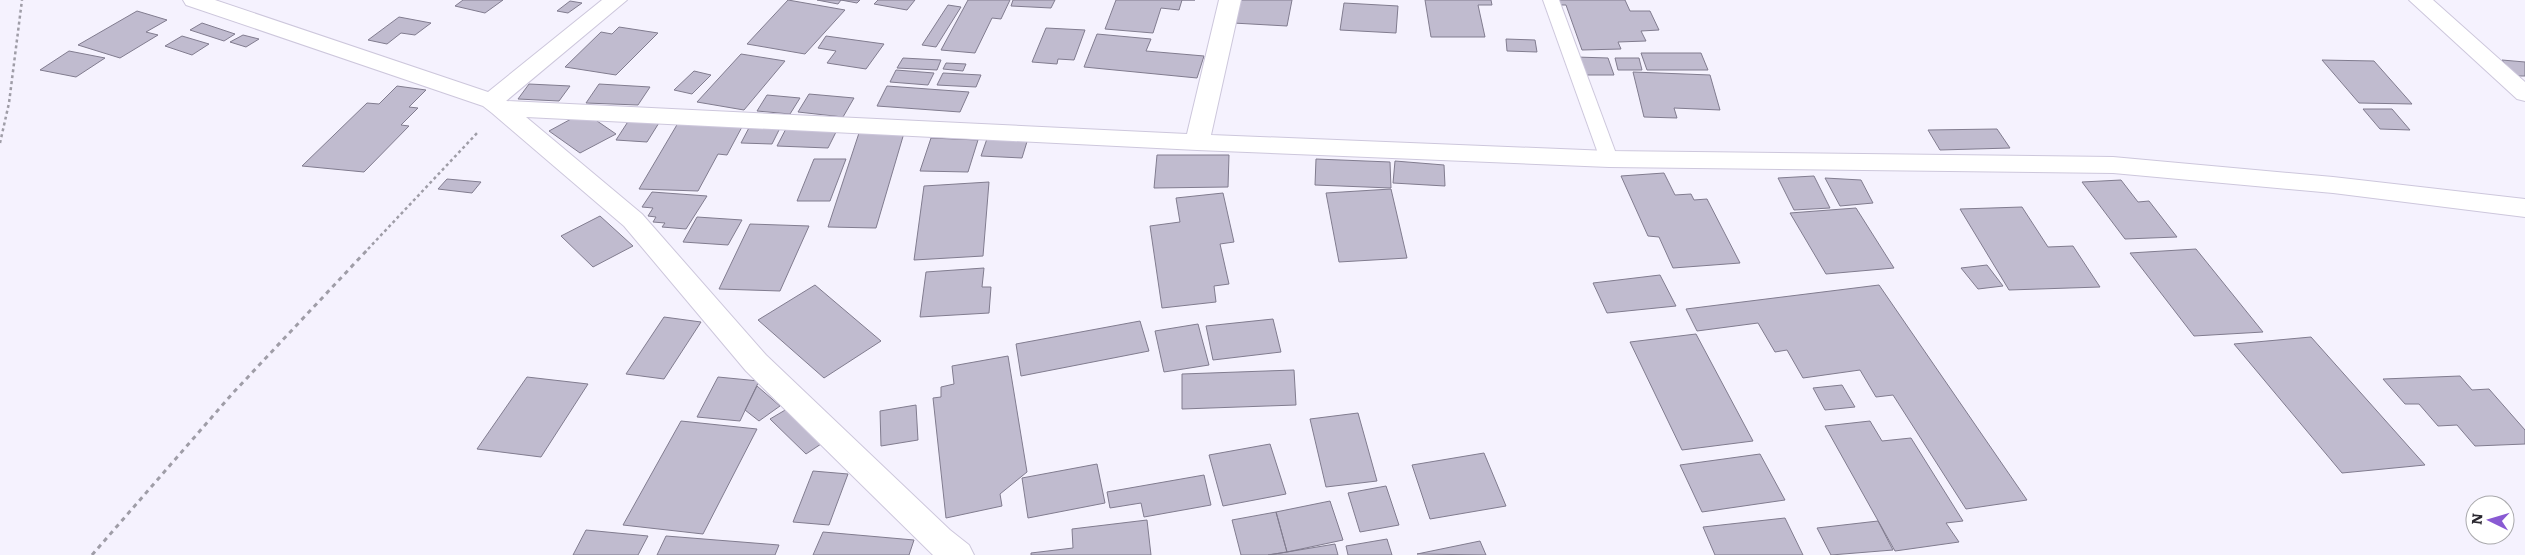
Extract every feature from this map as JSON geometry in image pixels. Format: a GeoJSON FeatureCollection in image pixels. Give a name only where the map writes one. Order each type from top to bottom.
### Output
{"type":"FeatureCollection","features":[{"type":"Feature","properties":{"kind":"street"},"geometry":{"type":"LineString","coordinates":[[194,0],[496,104],[1197,142],[1609,159],[2113,165],[2333,185],[2525,208]]}},
{"type":"Feature","properties":{"kind":"street"},"geometry":{"type":"LineString","coordinates":[[496,104],[616,0]]}},
{"type":"Feature","properties":{"kind":"street"},"geometry":{"type":"LineString","coordinates":[[1197,142],[1230,0]]}},
{"type":"Feature","properties":{"kind":"street"},"geometry":{"type":"LineString","coordinates":[[2420,0],[2525,94]]}},
{"type":"Feature","properties":{"kind":"street"},"geometry":{"type":"LineString","coordinates":[[496,104],[633,220],[756,363],[938,540],[956,555]]}},
{"type":"Feature","properties":{"kind":"lane"},"geometry":{"type":"LineString","coordinates":[[1550,0],[1609,159]]}},
{"type":"Feature","properties":{"kind":"path"},"geometry":{"type":"LineString","coordinates":[[0,143],[9,103],[22,0]]}},
{"type":"Feature","properties":{"kind":"path"},"geometry":{"type":"LineString","coordinates":[[92,555],[232,394],[496,104]]}},
{"type":"Feature","properties":{"kind":"building"},"geometry":{"type":"Polygon","coordinates":[[[463,0],[503,0],[485,13],[455,6],[463,0]]]}},
{"type":"Feature","properties":{"kind":"building"},"geometry":{"type":"Polygon","coordinates":[[[788,0],[845,10],[805,54],[747,44],[788,0]]]}},
{"type":"Feature","properties":{"kind":"building"},"geometry":{"type":"Polygon","coordinates":[[[817,0],[841,0],[838,4],[817,0]]]}},
{"type":"Feature","properties":{"kind":"building"},"geometry":{"type":"Polygon","coordinates":[[[841,0],[860,0],[857,3],[841,0]]]}},
{"type":"Feature","properties":{"kind":"building"},"geometry":{"type":"Polygon","coordinates":[[[878,0],[915,0],[907,10],[874,4],[878,0]]]}},
{"type":"Feature","properties":{"kind":"building"},"geometry":{"type":"Polygon","coordinates":[[[968,0],[1010,0],[1001,19],[992,18],[975,53],[941,50],[968,0]]]}},
{"type":"Feature","properties":{"kind":"building"},"geometry":{"type":"Polygon","coordinates":[[[1013,0],[1055,0],[1051,8],[1011,6],[1013,0]]]}},
{"type":"Feature","properties":{"kind":"building"},"geometry":{"type":"Polygon","coordinates":[[[1116,0],[1182,0],[1179,10],[1161,8],[1153,33],[1105,29],[1116,0]]]}},
{"type":"Feature","properties":{"kind":"building"},"geometry":{"type":"Polygon","coordinates":[[[1239,0],[1292,0],[1287,26],[1233,23],[1239,0]]]}},
{"type":"Feature","properties":{"kind":"building"},"geometry":{"type":"Polygon","coordinates":[[[1425,0],[1491,0],[1492,5],[1478,5],[1485,37],[1431,37],[1425,0]]]}},
{"type":"Feature","properties":{"kind":"building"},"geometry":{"type":"Polygon","coordinates":[[[1559,0],[1625,0],[1630,11],[1650,11],[1659,30],[1641,31],[1646,41],[1618,42],[1621,49],[1582,50],[1566,5],[1561,5],[1559,0]]]}},
{"type":"Feature","properties":{"kind":"building"},"geometry":{"type":"Polygon","coordinates":[[[570,1],[582,3],[568,13],[557,11],[570,1]]]}},
{"type":"Feature","properties":{"kind":"building"},"geometry":{"type":"Polygon","coordinates":[[[1344,3],[1398,6],[1396,33],[1340,30],[1344,3]]]}},
{"type":"Feature","properties":{"kind":"building"},"geometry":{"type":"Polygon","coordinates":[[[948,5],[961,7],[936,47],[922,45],[948,5]]]}},
{"type":"Feature","properties":{"kind":"building"},"geometry":{"type":"Polygon","coordinates":[[[137,11],[167,20],[146,32],[158,35],[120,58],[78,45],[137,11]]]}},
{"type":"Feature","properties":{"kind":"building"},"geometry":{"type":"Polygon","coordinates":[[[399,17],[431,23],[415,35],[401,33],[387,44],[368,40],[399,17]]]}},
{"type":"Feature","properties":{"kind":"building"},"geometry":{"type":"Polygon","coordinates":[[[202,23],[235,34],[224,41],[190,30],[202,23]]]}},
{"type":"Feature","properties":{"kind":"building"},"geometry":{"type":"Polygon","coordinates":[[[619,27],[658,33],[616,75],[565,67],[601,32],[612,34],[619,27]]]}},
{"type":"Feature","properties":{"kind":"building"},"geometry":{"type":"Polygon","coordinates":[[[1046,28],[1085,30],[1074,60],[1058,59],[1057,64],[1032,62],[1046,28]]]}},
{"type":"Feature","properties":{"kind":"building"},"geometry":{"type":"Polygon","coordinates":[[[1097,34],[1151,39],[1146,51],[1204,56],[1197,78],[1084,67],[1097,34]]]}},
{"type":"Feature","properties":{"kind":"building"},"geometry":{"type":"Polygon","coordinates":[[[243,35],[259,39],[246,47],[230,42],[243,35]]]}},
{"type":"Feature","properties":{"kind":"building"},"geometry":{"type":"Polygon","coordinates":[[[182,36],[209,44],[192,55],[165,46],[182,36]]]}},
{"type":"Feature","properties":{"kind":"building"},"geometry":{"type":"Polygon","coordinates":[[[826,36],[884,44],[866,69],[827,63],[836,51],[818,48],[826,36]]]}},
{"type":"Feature","properties":{"kind":"building"},"geometry":{"type":"Polygon","coordinates":[[[1506,39],[1535,40],[1537,52],[1507,51],[1506,39]]]}},
{"type":"Feature","properties":{"kind":"building"},"geometry":{"type":"Polygon","coordinates":[[[69,51],[105,58],[76,77],[40,70],[69,51]]]}},
{"type":"Feature","properties":{"kind":"building"},"geometry":{"type":"Polygon","coordinates":[[[1641,53],[1701,53],[1708,70],[1647,70],[1641,53]]]}},
{"type":"Feature","properties":{"kind":"building"},"geometry":{"type":"Polygon","coordinates":[[[741,54],[785,61],[744,110],[697,102],[741,54]]]}},
{"type":"Feature","properties":{"kind":"building"},"geometry":{"type":"Polygon","coordinates":[[[1576,57],[1608,58],[1614,75],[1581,75],[1576,57]]]}},
{"type":"Feature","properties":{"kind":"building"},"geometry":{"type":"Polygon","coordinates":[[[903,58],[941,60],[937,70],[897,68],[903,58]]]}},
{"type":"Feature","properties":{"kind":"building"},"geometry":{"type":"Polygon","coordinates":[[[1615,58],[1639,58],[1642,70],[1618,70],[1615,58]]]}},
{"type":"Feature","properties":{"kind":"building"},"geometry":{"type":"Polygon","coordinates":[[[2322,60],[2374,61],[2412,104],[2359,103],[2322,60]]]}},
{"type":"Feature","properties":{"kind":"building"},"geometry":{"type":"Polygon","coordinates":[[[2502,60],[2525,62],[2525,76],[2515,76],[2502,60]]]}},
{"type":"Feature","properties":{"kind":"building"},"geometry":{"type":"Polygon","coordinates":[[[946,63],[966,64],[963,71],[943,69],[946,63]]]}},
{"type":"Feature","properties":{"kind":"building"},"geometry":{"type":"Polygon","coordinates":[[[896,70],[934,73],[928,85],[890,82],[896,70]]]}},
{"type":"Feature","properties":{"kind":"building"},"geometry":{"type":"Polygon","coordinates":[[[694,71],[711,75],[692,94],[674,90],[694,71]]]}},
{"type":"Feature","properties":{"kind":"building"},"geometry":{"type":"Polygon","coordinates":[[[1633,72],[1710,75],[1720,110],[1674,108],[1677,118],[1644,117],[1633,72]]]}},
{"type":"Feature","properties":{"kind":"building"},"geometry":{"type":"Polygon","coordinates":[[[943,73],[981,75],[976,87],[937,85],[943,73]]]}},
{"type":"Feature","properties":{"kind":"building"},"geometry":{"type":"Polygon","coordinates":[[[529,84],[570,86],[559,101],[518,99],[529,84]]]}},
{"type":"Feature","properties":{"kind":"building"},"geometry":{"type":"Polygon","coordinates":[[[599,84],[650,87],[638,105],[586,103],[599,84]]]}},
{"type":"Feature","properties":{"kind":"building"},"geometry":{"type":"Polygon","coordinates":[[[397,86],[426,90],[409,107],[418,108],[401,125],[409,126],[364,172],[302,166],[367,103],[379,104],[397,86]]]}},
{"type":"Feature","properties":{"kind":"building"},"geometry":{"type":"Polygon","coordinates":[[[887,86],[969,92],[960,112],[877,106],[887,86]]]}},
{"type":"Feature","properties":{"kind":"building"},"geometry":{"type":"Polygon","coordinates":[[[809,94],[854,98],[843,117],[798,112],[809,94]]]}},
{"type":"Feature","properties":{"kind":"building"},"geometry":{"type":"Polygon","coordinates":[[[767,95],[800,98],[790,114],[757,111],[767,95]]]}},
{"type":"Feature","properties":{"kind":"building"},"geometry":{"type":"Polygon","coordinates":[[[2363,109],[2392,109],[2410,130],[2380,129],[2363,109]]]}},
{"type":"Feature","properties":{"kind":"building"},"geometry":{"type":"Polygon","coordinates":[[[584,112],[616,134],[580,153],[549,131],[584,112]]]}},
{"type":"Feature","properties":{"kind":"building"},"geometry":{"type":"Polygon","coordinates":[[[631,117],[662,118],[647,142],[616,140],[631,117]]]}},
{"type":"Feature","properties":{"kind":"building"},"geometry":{"type":"Polygon","coordinates":[[[752,122],[782,124],[772,144],[741,143],[752,122]]]}},
{"type":"Feature","properties":{"kind":"building"},"geometry":{"type":"Polygon","coordinates":[[[678,123],[743,125],[727,155],[718,154],[698,191],[639,189],[678,123]]]}},
{"type":"Feature","properties":{"kind":"building"},"geometry":{"type":"Polygon","coordinates":[[[789,123],[839,126],[828,148],[777,146],[789,123]]]}},
{"type":"Feature","properties":{"kind":"building"},"geometry":{"type":"Polygon","coordinates":[[[1997,129],[2010,148],[1940,150],[1928,130],[1997,129]]]}},
{"type":"Feature","properties":{"kind":"building"},"geometry":{"type":"Polygon","coordinates":[[[859,133],[904,133],[876,228],[828,227],[859,133]]]}},
{"type":"Feature","properties":{"kind":"building"},"geometry":{"type":"Polygon","coordinates":[[[989,133],[1029,135],[1022,158],[981,156],[989,133]]]}},
{"type":"Feature","properties":{"kind":"building"},"geometry":{"type":"Polygon","coordinates":[[[931,138],[978,140],[968,172],[920,171],[931,138]]]}},
{"type":"Feature","properties":{"kind":"building"},"geometry":{"type":"Polygon","coordinates":[[[1157,155],[1229,155],[1228,187],[1154,188],[1157,155]]]}},
{"type":"Feature","properties":{"kind":"building"},"geometry":{"type":"Polygon","coordinates":[[[814,159],[846,159],[830,201],[797,201],[814,159]]]}},
{"type":"Feature","properties":{"kind":"building"},"geometry":{"type":"Polygon","coordinates":[[[1316,159],[1390,162],[1391,188],[1315,185],[1316,159]]]}},
{"type":"Feature","properties":{"kind":"building"},"geometry":{"type":"Polygon","coordinates":[[[1395,161],[1444,165],[1445,186],[1393,183],[1395,161]]]}},
{"type":"Feature","properties":{"kind":"building"},"geometry":{"type":"Polygon","coordinates":[[[1664,173],[1675,195],[1691,194],[1694,200],[1707,199],[1740,263],[1673,268],[1659,237],[1648,236],[1621,176],[1664,173]]]}},
{"type":"Feature","properties":{"kind":"building"},"geometry":{"type":"Polygon","coordinates":[[[1814,176],[1830,208],[1794,210],[1778,178],[1814,176]]]}},
{"type":"Feature","properties":{"kind":"building"},"geometry":{"type":"Polygon","coordinates":[[[1825,178],[1861,180],[1873,203],[1840,206],[1825,178]]]}},
{"type":"Feature","properties":{"kind":"building"},"geometry":{"type":"Polygon","coordinates":[[[447,179],[481,182],[472,193],[438,189],[447,179]]]}},
{"type":"Feature","properties":{"kind":"building"},"geometry":{"type":"Polygon","coordinates":[[[2121,180],[2138,202],[2149,201],[2177,237],[2125,239],[2082,182],[2121,180]]]}},
{"type":"Feature","properties":{"kind":"building"},"geometry":{"type":"Polygon","coordinates":[[[989,182],[983,256],[914,260],[924,186],[989,182]]]}},
{"type":"Feature","properties":{"kind":"building"},"geometry":{"type":"Polygon","coordinates":[[[1391,189],[1407,258],[1339,262],[1326,193],[1391,189]]]}},
{"type":"Feature","properties":{"kind":"building"},"geometry":{"type":"Polygon","coordinates":[[[652,192],[707,196],[686,229],[662,227],[665,223],[653,222],[656,217],[648,216],[653,208],[642,207],[652,192]]]}},
{"type":"Feature","properties":{"kind":"building"},"geometry":{"type":"Polygon","coordinates":[[[1223,193],[1234,242],[1220,244],[1229,284],[1214,286],[1216,302],[1162,308],[1150,226],[1180,222],[1176,198],[1223,193]]]}},
{"type":"Feature","properties":{"kind":"building"},"geometry":{"type":"Polygon","coordinates":[[[2022,207],[2048,247],[2073,246],[2100,287],[2009,290],[1960,209],[2022,207]]]}},
{"type":"Feature","properties":{"kind":"building"},"geometry":{"type":"Polygon","coordinates":[[[1856,208],[1894,268],[1826,274],[1790,213],[1856,208]]]}},
{"type":"Feature","properties":{"kind":"building"},"geometry":{"type":"Polygon","coordinates":[[[600,216],[633,246],[593,267],[561,236],[600,216]]]}},
{"type":"Feature","properties":{"kind":"building"},"geometry":{"type":"Polygon","coordinates":[[[697,217],[742,220],[728,245],[683,242],[697,217]]]}},
{"type":"Feature","properties":{"kind":"building"},"geometry":{"type":"Polygon","coordinates":[[[750,224],[809,226],[780,291],[719,289],[750,224]]]}},
{"type":"Feature","properties":{"kind":"building"},"geometry":{"type":"Polygon","coordinates":[[[2196,249],[2263,332],[2194,336],[2130,253],[2196,249]]]}},
{"type":"Feature","properties":{"kind":"building"},"geometry":{"type":"Polygon","coordinates":[[[1987,265],[2003,286],[1978,289],[1961,268],[1987,265]]]}},
{"type":"Feature","properties":{"kind":"building"},"geometry":{"type":"Polygon","coordinates":[[[984,268],[982,287],[991,287],[989,313],[920,317],[926,272],[984,268]]]}},
{"type":"Feature","properties":{"kind":"building"},"geometry":{"type":"Polygon","coordinates":[[[1660,275],[1676,306],[1607,313],[1593,283],[1660,275]]]}},
{"type":"Feature","properties":{"kind":"building"},"geometry":{"type":"Polygon","coordinates":[[[815,285],[881,341],[824,378],[758,320],[815,285]]]}},
{"type":"Feature","properties":{"kind":"building"},"geometry":{"type":"Polygon","coordinates":[[[1879,285],[2027,500],[1966,509],[1893,395],[1876,397],[1860,370],[1803,378],[1787,350],[1775,352],[1758,323],[1697,331],[1686,309],[1879,285]]]}},
{"type":"Feature","properties":{"kind":"building"},"geometry":{"type":"Polygon","coordinates":[[[664,317],[701,322],[664,379],[626,374],[664,317]]]}},
{"type":"Feature","properties":{"kind":"building"},"geometry":{"type":"Polygon","coordinates":[[[1273,319],[1281,352],[1213,360],[1206,326],[1273,319]]]}},
{"type":"Feature","properties":{"kind":"building"},"geometry":{"type":"Polygon","coordinates":[[[1140,321],[1149,351],[1021,376],[1016,344],[1140,321]]]}},
{"type":"Feature","properties":{"kind":"building"},"geometry":{"type":"Polygon","coordinates":[[[1198,324],[1209,365],[1164,372],[1155,331],[1198,324]]]}},
{"type":"Feature","properties":{"kind":"building"},"geometry":{"type":"Polygon","coordinates":[[[1696,334],[1753,441],[1682,450],[1630,342],[1696,334]]]}},
{"type":"Feature","properties":{"kind":"building"},"geometry":{"type":"Polygon","coordinates":[[[2311,337],[2425,465],[2342,473],[2234,344],[2311,337]]]}},
{"type":"Feature","properties":{"kind":"building"},"geometry":{"type":"Polygon","coordinates":[[[1008,356],[1027,472],[1000,494],[1002,506],[946,518],[933,398],[941,397],[941,387],[954,384],[952,366],[1008,356]]]}},
{"type":"Feature","properties":{"kind":"building"},"geometry":{"type":"Polygon","coordinates":[[[1294,370],[1296,405],[1182,409],[1182,374],[1294,370]]]}},
{"type":"Feature","properties":{"kind":"building"},"geometry":{"type":"Polygon","coordinates":[[[2460,376],[2472,390],[2489,389],[2525,430],[2525,444],[2475,446],[2457,425],[2438,426],[2419,404],[2405,404],[2383,379],[2460,376]]]}},
{"type":"Feature","properties":{"kind":"building"},"geometry":{"type":"Polygon","coordinates":[[[527,377],[588,384],[541,457],[477,449],[527,377]]]}},
{"type":"Feature","properties":{"kind":"building"},"geometry":{"type":"Polygon","coordinates":[[[718,377],[759,381],[740,421],[697,417],[718,377]]]}},
{"type":"Feature","properties":{"kind":"building"},"geometry":{"type":"Polygon","coordinates":[[[1842,385],[1855,407],[1825,410],[1813,388],[1842,385]]]}},
{"type":"Feature","properties":{"kind":"building"},"geometry":{"type":"Polygon","coordinates":[[[757,386],[780,406],[759,421],[745,410],[757,386]]]}},
{"type":"Feature","properties":{"kind":"building"},"geometry":{"type":"Polygon","coordinates":[[[916,405],[918,440],[881,446],[880,411],[916,405]]]}},
{"type":"Feature","properties":{"kind":"building"},"geometry":{"type":"Polygon","coordinates":[[[792,406],[827,440],[806,454],[770,419],[792,406]]]}},
{"type":"Feature","properties":{"kind":"building"},"geometry":{"type":"Polygon","coordinates":[[[1358,413],[1377,481],[1326,487],[1310,419],[1358,413]]]}},
{"type":"Feature","properties":{"kind":"building"},"geometry":{"type":"Polygon","coordinates":[[[681,421],[757,429],[703,534],[623,525],[681,421]]]}},
{"type":"Feature","properties":{"kind":"building"},"geometry":{"type":"Polygon","coordinates":[[[1870,421],[1882,441],[1911,438],[1963,521],[1946,523],[1959,542],[1895,551],[1825,426],[1870,421]]]}},
{"type":"Feature","properties":{"kind":"building"},"geometry":{"type":"Polygon","coordinates":[[[1270,444],[1286,494],[1223,506],[1209,455],[1270,444]]]}},
{"type":"Feature","properties":{"kind":"building"},"geometry":{"type":"Polygon","coordinates":[[[1484,453],[1506,506],[1430,519],[1412,465],[1484,453]]]}},
{"type":"Feature","properties":{"kind":"building"},"geometry":{"type":"Polygon","coordinates":[[[1760,454],[1785,500],[1702,512],[1680,465],[1760,454]]]}},
{"type":"Feature","properties":{"kind":"building"},"geometry":{"type":"Polygon","coordinates":[[[1097,464],[1105,503],[1028,518],[1022,478],[1097,464]]]}},
{"type":"Feature","properties":{"kind":"building"},"geometry":{"type":"Polygon","coordinates":[[[813,471],[848,474],[829,525],[793,522],[813,471]]]}},
{"type":"Feature","properties":{"kind":"building"},"geometry":{"type":"Polygon","coordinates":[[[1204,475],[1211,505],[1144,517],[1141,503],[1110,508],[1107,492],[1204,475]]]}},
{"type":"Feature","properties":{"kind":"building"},"geometry":{"type":"Polygon","coordinates":[[[1386,486],[1399,525],[1360,532],[1348,493],[1386,486]]]}},
{"type":"Feature","properties":{"kind":"building"},"geometry":{"type":"Polygon","coordinates":[[[1330,501],[1343,540],[1287,552],[1276,512],[1330,501]]]}},
{"type":"Feature","properties":{"kind":"building"},"geometry":{"type":"Polygon","coordinates":[[[1276,512],[1287,552],[1268,555],[1241,555],[1232,520],[1276,512]]]}},
{"type":"Feature","properties":{"kind":"building"},"geometry":{"type":"Polygon","coordinates":[[[1785,518],[1803,555],[1715,555],[1703,527],[1785,518]]]}},
{"type":"Feature","properties":{"kind":"building"},"geometry":{"type":"Polygon","coordinates":[[[1147,520],[1151,555],[1031,555],[1031,553],[1073,548],[1072,529],[1147,520]]]}},
{"type":"Feature","properties":{"kind":"building"},"geometry":{"type":"Polygon","coordinates":[[[1878,521],[1893,550],[1831,555],[1817,528],[1878,521]]]}},
{"type":"Feature","properties":{"kind":"building"},"geometry":{"type":"Polygon","coordinates":[[[586,530],[648,536],[638,555],[573,555],[586,530]]]}},
{"type":"Feature","properties":{"kind":"building"},"geometry":{"type":"Polygon","coordinates":[[[823,532],[914,540],[909,555],[813,555],[823,532]]]}},
{"type":"Feature","properties":{"kind":"building"},"geometry":{"type":"Polygon","coordinates":[[[666,536],[779,545],[775,555],[657,555],[666,536]]]}},
{"type":"Feature","properties":{"kind":"building"},"geometry":{"type":"Polygon","coordinates":[[[1387,539],[1392,555],[1348,555],[1346,546],[1387,539]]]}},
{"type":"Feature","properties":{"kind":"building"},"geometry":{"type":"Polygon","coordinates":[[[1480,541],[1486,555],[1417,554],[1480,541]]]}},
{"type":"Feature","properties":{"kind":"building"},"geometry":{"type":"Polygon","coordinates":[[[1335,544],[1338,555],[1268,555],[1287,552],[1335,544]]]}}]}
